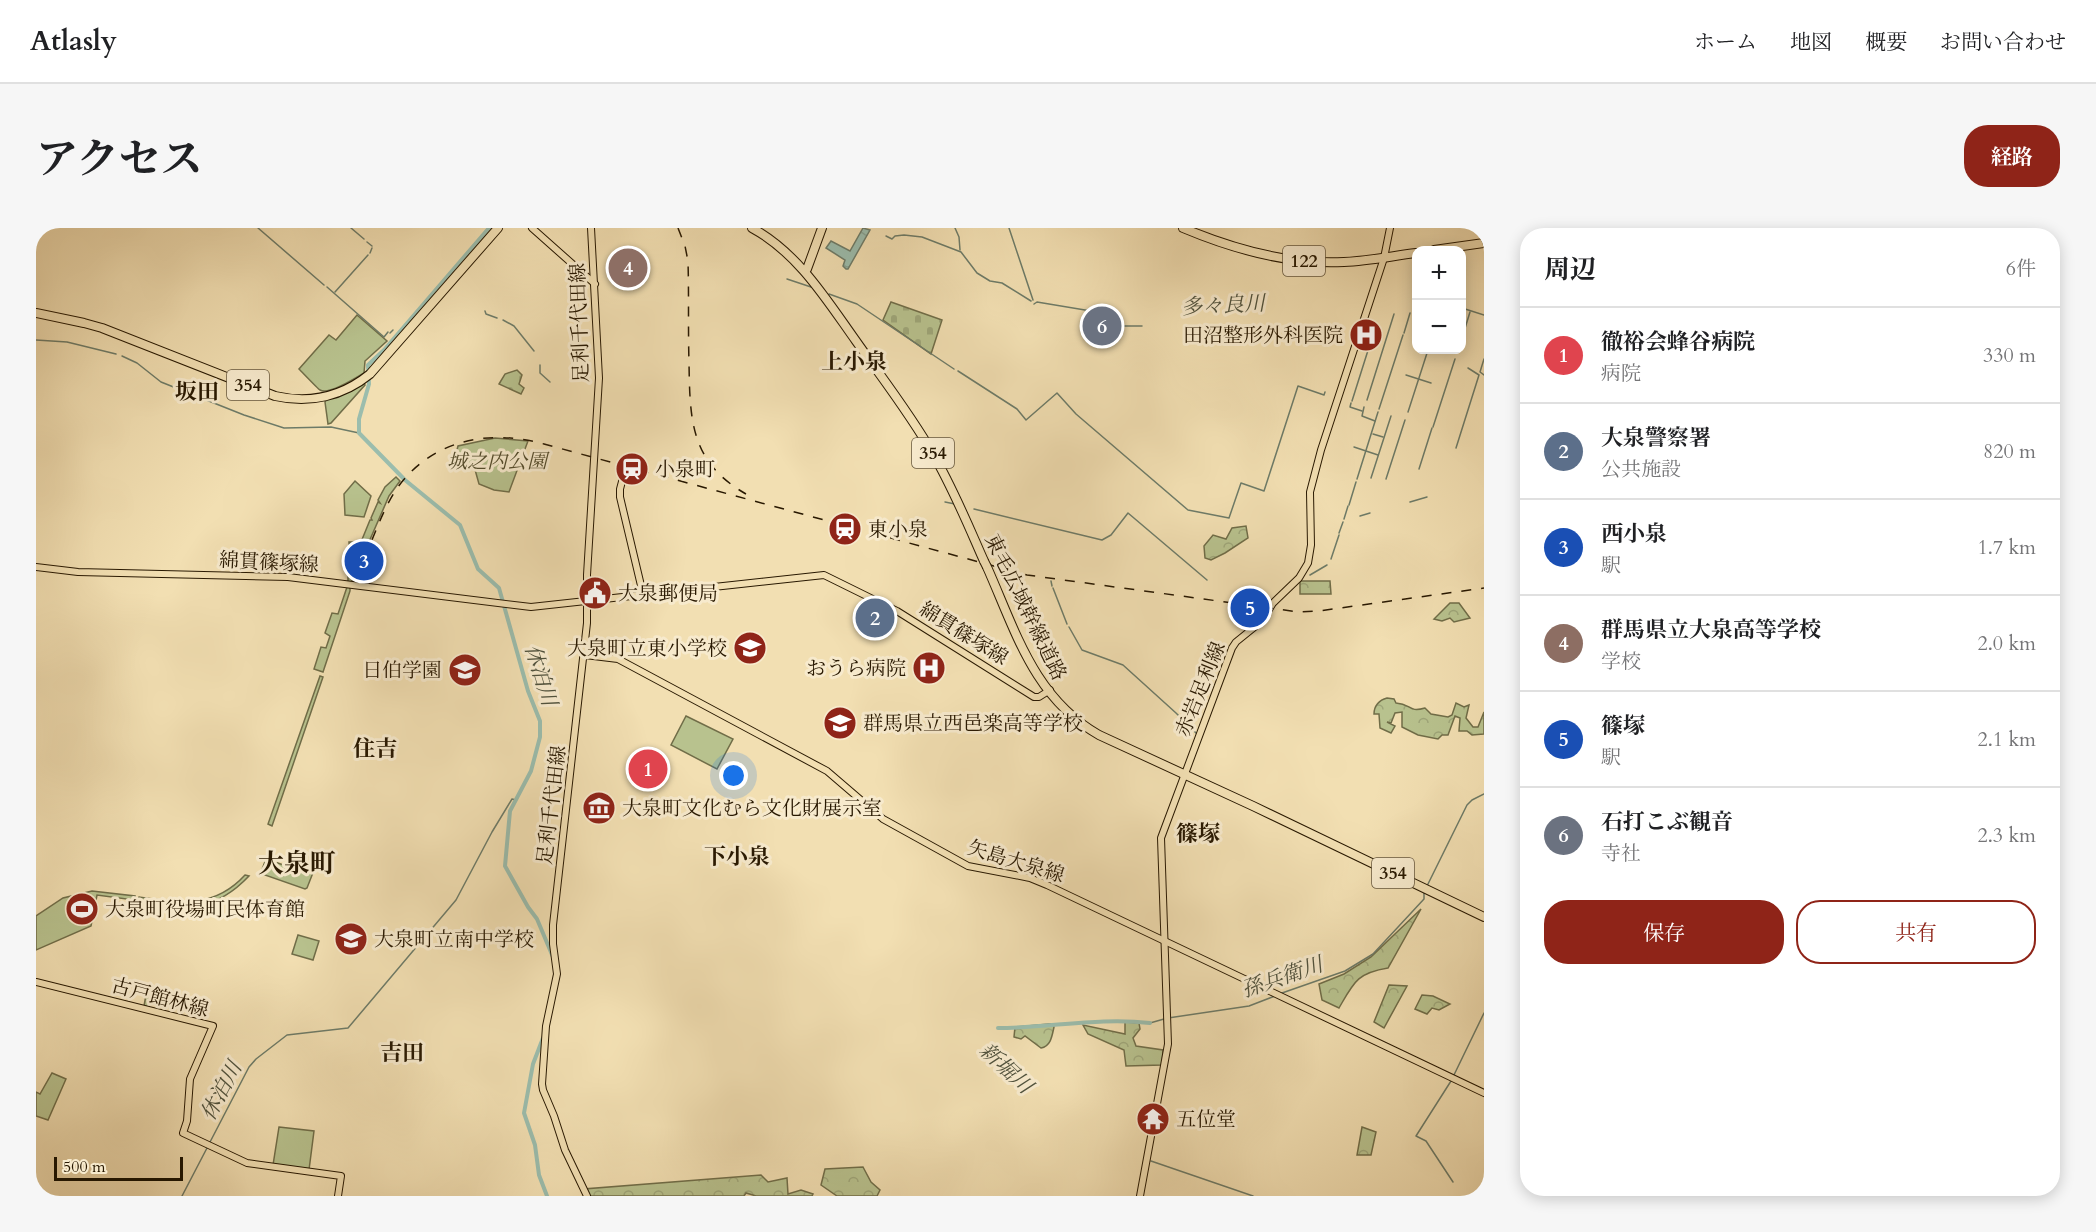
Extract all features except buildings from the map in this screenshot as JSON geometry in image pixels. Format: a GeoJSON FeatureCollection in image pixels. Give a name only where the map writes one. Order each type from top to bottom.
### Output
{"type":"FeatureCollection","features":[{"type":"Feature","properties":{"kind":"highway","name":"354"},"geometry":{"type":"LineString","coordinates":[[36,312],[75,318],[108,328],[282,394],[306,396],[324,394],[367,375],[496,228]]}},
{"type":"Feature","properties":{"kind":"highway","name":"東毛広域幹線道路"},"geometry":{"type":"LineString","coordinates":[[752,228],[782,248],[806,269]]}},
{"type":"Feature","properties":{"kind":"highway","name":"東毛広域幹線道路"},"geometry":{"type":"LineString","coordinates":[[757,228],[794,255],[806,269],[933,454],[987,564],[1032,666],[1049,691],[1069,711],[1096,730],[1483,914]]}},
{"type":"Feature","properties":{"kind":"highway"},"geometry":{"type":"LineString","coordinates":[[806,269],[820,228]]}},
{"type":"Feature","properties":{"kind":"highway","name":"122"},"geometry":{"type":"LineString","coordinates":[[1183,228],[1237,249],[1308,261],[1346,262],[1412,254]]}},
{"type":"Feature","properties":{"kind":"highway"},"geometry":{"type":"LineString","coordinates":[[1466,246],[1482,244]]}},
{"type":"Feature","properties":{"kind":"main road"},"geometry":{"type":"LineString","coordinates":[[532,228],[595,284]]}},
{"type":"Feature","properties":{"kind":"main road","name":"足利千代田線"},"geometry":{"type":"LineString","coordinates":[[587,1196],[565,1150],[543,1090],[543,1084],[546,1026],[557,974],[553,944],[554,922],[585,655],[598,378],[591,228]]}},
{"type":"Feature","properties":{"kind":"main road","name":"赤岩足利線"},"geometry":{"type":"LineString","coordinates":[[1140,1196],[1168,1047],[1161,838],[1234,644],[1262,621],[1273,603],[1299,578],[1308,563],[1311,545],[1309,493],[1384,258],[1390,228]]}},
{"type":"Feature","properties":{"kind":"main road"},"geometry":{"type":"LineString","coordinates":[[624,474],[620,497],[643,594]]}},
{"type":"Feature","properties":{"kind":"main road","name":"綿貫篠塚線"},"geometry":{"type":"LineString","coordinates":[[36,567],[84,573],[288,577],[531,607],[824,575],[897,611],[1034,697],[1039,697],[1049,691]]}},
{"type":"Feature","properties":{"kind":"main road","name":"矢島大泉線"},"geometry":{"type":"LineString","coordinates":[[585,655],[618,659],[827,771],[883,819],[970,867],[1041,882],[1484,1093]]}},
{"type":"Feature","properties":{"kind":"main road","name":"古戸館林線"},"geometry":{"type":"LineString","coordinates":[[36,982],[213,1026],[190,1078],[187,1119],[183,1133],[247,1163],[341,1176],[338,1196]]}},
{"type":"Feature","properties":{"kind":"green space"},"geometry":{"type":"Polygon","coordinates":[[[891,302],[942,320],[931,354],[883,320],[891,302]]]}},
{"type":"Feature","properties":{"kind":"green space"},"geometry":{"type":"Polygon","coordinates":[[[357,315],[387,341],[365,361],[364,373],[335,388],[320,390],[299,369],[329,335],[336,340],[357,315]]]}},
{"type":"Feature","properties":{"kind":"green space"},"geometry":{"type":"Polygon","coordinates":[[[517,370],[522,375],[519,384],[524,388],[521,394],[499,384],[505,374],[517,370]]]}},
{"type":"Feature","properties":{"kind":"green space"},"geometry":{"type":"Polygon","coordinates":[[[364,382],[365,385],[328,424],[325,402],[327,399],[364,382]]]}},
{"type":"Feature","properties":{"kind":"green space","name":"城之内公園"},"geometry":{"type":"Polygon","coordinates":[[[495,438],[528,441],[509,492],[494,490],[479,484],[474,466],[454,462],[458,446],[495,438]]]}},
{"type":"Feature","properties":{"kind":"green space"},"geometry":{"type":"Polygon","coordinates":[[[396,477],[400,481],[389,496],[351,583],[348,582],[349,542],[361,542],[378,502],[380,503],[378,500],[385,487],[396,477]]]}},
{"type":"Feature","properties":{"kind":"green space"},"geometry":{"type":"Polygon","coordinates":[[[355,481],[371,496],[364,517],[345,515],[344,494],[355,481]]]}},
{"type":"Feature","properties":{"kind":"green space"},"geometry":{"type":"Polygon","coordinates":[[[1246,526],[1248,538],[1211,560],[1205,558],[1204,546],[1213,535],[1226,539],[1232,528],[1246,526]]]}},
{"type":"Feature","properties":{"kind":"green space"},"geometry":{"type":"Polygon","coordinates":[[[1300,581],[1330,581],[1331,594],[1300,594],[1300,581]]]}},
{"type":"Feature","properties":{"kind":"green space"},"geometry":{"type":"Polygon","coordinates":[[[347,587],[350,587],[350,591],[323,672],[314,669],[321,647],[326,648],[330,636],[325,633],[332,613],[338,614],[347,587]]]}},
{"type":"Feature","properties":{"kind":"green space"},"geometry":{"type":"Polygon","coordinates":[[[1450,603],[1459,603],[1470,618],[1454,622],[1450,618],[1442,621],[1434,619],[1450,603]]]}},
{"type":"Feature","properties":{"kind":"green space"},"geometry":{"type":"Polygon","coordinates":[[[320,676],[323,677],[272,826],[268,824],[320,676]]]}},
{"type":"Feature","properties":{"kind":"green space"},"geometry":{"type":"Polygon","coordinates":[[[1387,698],[1394,699],[1396,703],[1413,709],[1425,708],[1431,714],[1448,717],[1452,715],[1456,703],[1464,707],[1469,705],[1466,718],[1473,727],[1478,727],[1484,712],[1484,734],[1472,735],[1467,731],[1459,731],[1460,718],[1455,716],[1448,735],[1442,735],[1438,739],[1418,735],[1402,727],[1402,712],[1395,713],[1391,723],[1387,722],[1395,726],[1391,733],[1380,728],[1379,714],[1374,714],[1378,704],[1387,698]]]}},
{"type":"Feature","properties":{"kind":"green space"},"geometry":{"type":"Polygon","coordinates":[[[686,716],[733,739],[717,769],[671,745],[686,716]]]}},
{"type":"Feature","properties":{"kind":"green space"},"geometry":{"type":"Polygon","coordinates":[[[266,859],[298,870],[301,860],[316,865],[305,889],[262,874],[266,859]]]}},
{"type":"Feature","properties":{"kind":"green space"},"geometry":{"type":"Polygon","coordinates":[[[245,875],[249,876],[236,888],[211,902],[185,906],[138,900],[139,897],[182,902],[209,898],[221,894],[245,875]]]}},
{"type":"Feature","properties":{"kind":"green space"},"geometry":{"type":"Polygon","coordinates":[[[92,891],[135,896],[134,900],[97,895],[91,926],[36,950],[36,916],[63,898],[92,891]]]}},
{"type":"Feature","properties":{"kind":"green space"},"geometry":{"type":"Polygon","coordinates":[[[1421,909],[1388,968],[1369,973],[1358,980],[1339,1008],[1322,1000],[1319,984],[1344,974],[1371,957],[1421,909]]]}},
{"type":"Feature","properties":{"kind":"green space"},"geometry":{"type":"Polygon","coordinates":[[[298,935],[319,941],[313,960],[292,954],[298,935]]]}},
{"type":"Feature","properties":{"kind":"green space"},"geometry":{"type":"Polygon","coordinates":[[[140,983],[174,993],[172,1001],[151,996],[149,1007],[144,1006],[146,995],[137,992],[140,983]]]}},
{"type":"Feature","properties":{"kind":"green space"},"geometry":{"type":"Polygon","coordinates":[[[1389,985],[1407,986],[1384,1028],[1374,1022],[1389,985]]]}},
{"type":"Feature","properties":{"kind":"green space"},"geometry":{"type":"Polygon","coordinates":[[[1422,995],[1433,996],[1450,1004],[1439,1010],[1432,1008],[1427,1014],[1415,1009],[1422,995]]]}},
{"type":"Feature","properties":{"kind":"green space"},"geometry":{"type":"Polygon","coordinates":[[[1125,1022],[1139,1023],[1140,1029],[1133,1038],[1136,1046],[1163,1050],[1162,1065],[1126,1066],[1124,1050],[1088,1034],[1083,1025],[1125,1034],[1125,1022]]]}},
{"type":"Feature","properties":{"kind":"green space"},"geometry":{"type":"Polygon","coordinates":[[[1052,1024],[1054,1027],[1050,1040],[1044,1047],[1041,1048],[1025,1036],[1021,1039],[1014,1037],[1015,1027],[1052,1024]]]}},
{"type":"Feature","properties":{"kind":"green space"},"geometry":{"type":"Polygon","coordinates":[[[52,1073],[66,1079],[48,1120],[36,1116],[36,1092],[40,1094],[52,1073]]]}},
{"type":"Feature","properties":{"kind":"green space"},"geometry":{"type":"Polygon","coordinates":[[[279,1127],[314,1131],[309,1170],[273,1165],[279,1127]]]}},
{"type":"Feature","properties":{"kind":"green space"},"geometry":{"type":"Polygon","coordinates":[[[1362,1127],[1376,1132],[1371,1155],[1357,1155],[1362,1127]]]}},
{"type":"Feature","properties":{"kind":"green space"},"geometry":{"type":"Polygon","coordinates":[[[863,1167],[871,1182],[880,1190],[877,1196],[837,1196],[821,1185],[825,1169],[863,1167]]]}},
{"type":"Feature","properties":{"kind":"green space"},"geometry":{"type":"Polygon","coordinates":[[[761,1175],[768,1182],[787,1178],[788,1194],[801,1190],[813,1194],[812,1196],[756,1196],[746,1193],[744,1196],[589,1196],[584,1189],[761,1175]]]}},
{"type":"Feature","properties":{"kind":"water"},"geometry":{"type":"Polygon","coordinates":[[[863,228],[870,230],[846,269],[843,266],[845,260],[826,248],[831,241],[850,251],[863,228]]]}},
{"type":"Feature","properties":{"kind":"waterway"},"geometry":{"type":"LineString","coordinates":[[258,228],[324,285]]}},
{"type":"Feature","properties":{"kind":"waterway"},"geometry":{"type":"LineString","coordinates":[[351,228],[364,239]]}},
{"type":"Feature","properties":{"kind":"waterway","name":"休泊川"},"geometry":{"type":"LineString","coordinates":[[489,228],[384,350],[368,365],[369,384],[359,419],[359,433],[405,480],[460,525],[478,569],[499,588],[528,691],[540,721],[540,737],[531,771],[510,811],[505,866],[537,919],[553,957]]}},
{"type":"Feature","properties":{"kind":"waterway"},"geometry":{"type":"LineString","coordinates":[[955,228],[959,237],[960,250]]}},
{"type":"Feature","properties":{"kind":"waterway","name":"多々良川"},"geometry":{"type":"LineString","coordinates":[[1009,228],[1033,300]]}},
{"type":"Feature","properties":{"kind":"waterway"},"geometry":{"type":"LineString","coordinates":[[886,236],[892,239],[895,236],[904,235],[922,237],[961,252],[977,273],[990,281],[1002,283],[1031,301]]}},
{"type":"Feature","properties":{"kind":"waterway"},"geometry":{"type":"LineString","coordinates":[[367,242],[372,246]]}},
{"type":"Feature","properties":{"kind":"waterway"},"geometry":{"type":"LineString","coordinates":[[370,253],[372,248]]}},
{"type":"Feature","properties":{"kind":"waterway"},"geometry":{"type":"LineString","coordinates":[[335,292],[368,255]]}},
{"type":"Feature","properties":{"kind":"waterway"},"geometry":{"type":"LineString","coordinates":[[787,279],[814,288]]}},
{"type":"Feature","properties":{"kind":"waterway"},"geometry":{"type":"LineString","coordinates":[[327,287],[384,337],[388,332]]}},
{"type":"Feature","properties":{"kind":"waterway"},"geometry":{"type":"LineString","coordinates":[[829,294],[857,304],[954,369]]}},
{"type":"Feature","properties":{"kind":"waterway","name":"多々良川"},"geometry":{"type":"LineString","coordinates":[[1034,304],[1037,302],[1097,312],[1107,320],[1123,326],[1142,326]]}},
{"type":"Feature","properties":{"kind":"waterway"},"geometry":{"type":"LineString","coordinates":[[1466,309],[1484,315]]}},
{"type":"Feature","properties":{"kind":"waterway"},"geometry":{"type":"LineString","coordinates":[[485,311],[486,314],[497,318]]}},
{"type":"Feature","properties":{"kind":"waterway"},"geometry":{"type":"LineString","coordinates":[[1466,325],[1470,312]]}},
{"type":"Feature","properties":{"kind":"waterway"},"geometry":{"type":"LineString","coordinates":[[1404,333],[1410,313]]}},
{"type":"Feature","properties":{"kind":"waterway"},"geometry":{"type":"LineString","coordinates":[[1367,400],[1394,314]]}},
{"type":"Feature","properties":{"kind":"waterway"},"geometry":{"type":"LineString","coordinates":[[503,320],[514,326],[534,351]]}},
{"type":"Feature","properties":{"kind":"waterway"},"geometry":{"type":"LineString","coordinates":[[1352,401],[1376,325]]}},
{"type":"Feature","properties":{"kind":"waterway"},"geometry":{"type":"LineString","coordinates":[[390,333],[393,330]]}},
{"type":"Feature","properties":{"kind":"waterway"},"geometry":{"type":"LineString","coordinates":[[1379,409],[1403,335]]}},
{"type":"Feature","properties":{"kind":"waterway"},"geometry":{"type":"LineString","coordinates":[[36,340],[67,342],[116,354]]}},
{"type":"Feature","properties":{"kind":"waterway"},"geometry":{"type":"LineString","coordinates":[[1408,412],[1427,354]]}},
{"type":"Feature","properties":{"kind":"waterway"},"geometry":{"type":"LineString","coordinates":[[122,356],[137,363],[161,382],[244,415],[284,428],[331,427],[359,433]]}},
{"type":"Feature","properties":{"kind":"waterway"},"geometry":{"type":"LineString","coordinates":[[1433,427],[1455,359]]}},
{"type":"Feature","properties":{"kind":"waterway"},"geometry":{"type":"LineString","coordinates":[[1484,359],[1480,372],[1484,375]]}},
{"type":"Feature","properties":{"kind":"waterway"},"geometry":{"type":"LineString","coordinates":[[540,365],[540,373],[550,382]]}},
{"type":"Feature","properties":{"kind":"waterway"},"geometry":{"type":"LineString","coordinates":[[1456,448],[1479,375],[1468,368]]}},
{"type":"Feature","properties":{"kind":"waterway"},"geometry":{"type":"LineString","coordinates":[[958,371],[1017,409],[1026,420],[1057,393],[1076,414],[1188,510],[1229,518],[1241,483],[1264,491],[1298,386],[1324,395],[1325,392]]}},
{"type":"Feature","properties":{"kind":"waterway"},"geometry":{"type":"LineString","coordinates":[[1406,375],[1431,383]]}},
{"type":"Feature","properties":{"kind":"waterway"},"geometry":{"type":"LineString","coordinates":[[1351,403],[1350,407],[1362,411]]}},
{"type":"Feature","properties":{"kind":"waterway"},"geometry":{"type":"LineString","coordinates":[[1364,407],[1362,416],[1375,421]]}},
{"type":"Feature","properties":{"kind":"waterway"},"geometry":{"type":"LineString","coordinates":[[1357,479],[1378,412]]}},
{"type":"Feature","properties":{"kind":"waterway"},"geometry":{"type":"LineString","coordinates":[[1371,478],[1391,416]]}},
{"type":"Feature","properties":{"kind":"waterway"},"geometry":{"type":"LineString","coordinates":[[1386,479],[1405,420]]}},
{"type":"Feature","properties":{"kind":"waterway"},"geometry":{"type":"LineString","coordinates":[[1419,469],[1432,428]]}},
{"type":"Feature","properties":{"kind":"waterway"},"geometry":{"type":"LineString","coordinates":[[1373,434],[1383,437]]}},
{"type":"Feature","properties":{"kind":"waterway"},"geometry":{"type":"LineString","coordinates":[[1354,447],[1378,455]]}},
{"type":"Feature","properties":{"kind":"waterway"},"geometry":{"type":"LineString","coordinates":[[1349,505],[1356,482]]}},
{"type":"Feature","properties":{"kind":"waterway"},"geometry":{"type":"LineString","coordinates":[[1410,502],[1427,497]]}},
{"type":"Feature","properties":{"kind":"waterway"},"geometry":{"type":"LineString","coordinates":[[945,502],[955,504]]}},
{"type":"Feature","properties":{"kind":"waterway"},"geometry":{"type":"LineString","coordinates":[[1344,519],[1348,506]]}},
{"type":"Feature","properties":{"kind":"waterway"},"geometry":{"type":"LineString","coordinates":[[974,509],[1102,540],[1111,535],[1128,513],[1207,580]]}},
{"type":"Feature","properties":{"kind":"waterway"},"geometry":{"type":"LineString","coordinates":[[1360,516],[1370,513]]}},
{"type":"Feature","properties":{"kind":"waterway"},"geometry":{"type":"LineString","coordinates":[[1339,533],[1343,522]]}},
{"type":"Feature","properties":{"kind":"waterway"},"geometry":{"type":"LineString","coordinates":[[1331,559],[1339,535]]}},
{"type":"Feature","properties":{"kind":"waterway"},"geometry":{"type":"LineString","coordinates":[[1310,575],[1327,565]]}},
{"type":"Feature","properties":{"kind":"waterway"},"geometry":{"type":"LineString","coordinates":[[1051,581],[1052,586]]}},
{"type":"Feature","properties":{"kind":"waterway"},"geometry":{"type":"LineString","coordinates":[[1053,588],[1067,624]]}},
{"type":"Feature","properties":{"kind":"waterway"},"geometry":{"type":"LineString","coordinates":[[1069,627],[1082,650],[1123,665],[1196,733]]}},
{"type":"Feature","properties":{"kind":"waterway","name":"孫兵衛川"},"geometry":{"type":"LineString","coordinates":[[1427,886],[1467,805],[1484,794]]}},
{"type":"Feature","properties":{"kind":"waterway","name":"休泊川"},"geometry":{"type":"LineString","coordinates":[[209,1144],[249,1067],[256,1059],[287,1035],[348,1028],[456,900],[492,832],[512,799],[516,800]]}},
{"type":"Feature","properties":{"kind":"waterway","name":"孫兵衛川"},"geometry":{"type":"LineString","coordinates":[[1282,993],[1345,971],[1373,954],[1424,899],[1424,893]]}},
{"type":"Feature","properties":{"kind":"waterway","name":"孫兵衛川"},"geometry":{"type":"LineString","coordinates":[[1168,1018],[1249,1006],[1275,996]]}},
{"type":"Feature","properties":{"kind":"waterway"},"geometry":{"type":"LineString","coordinates":[[1453,1077],[1484,1013]]}},
{"type":"Feature","properties":{"kind":"waterway","name":"孫兵衛川"},"geometry":{"type":"LineString","coordinates":[[1150,1023],[1164,1019]]}},
{"type":"Feature","properties":{"kind":"waterway","name":"孫兵衛川"},"geometry":{"type":"LineString","coordinates":[[998,1028],[1112,1021],[1150,1023]]}},
{"type":"Feature","properties":{"kind":"waterway"},"geometry":{"type":"LineString","coordinates":[[543,1038],[533,1064],[524,1113],[535,1145],[539,1175],[547,1196]]}},
{"type":"Feature","properties":{"kind":"waterway"},"geometry":{"type":"LineString","coordinates":[[1451,1081],[1416,1136],[1426,1141],[1453,1182]]}},
{"type":"Feature","properties":{"kind":"waterway","name":"休泊川"},"geometry":{"type":"LineString","coordinates":[[182,1196],[207,1148]]}},
{"type":"Feature","properties":{"kind":"waterway","name":"新堀川"},"geometry":{"type":"LineString","coordinates":[[1151,1161],[1253,1196]]}},
{"type":"Feature","properties":{"kind":"railway"},"geometry":{"type":"LineString","coordinates":[[678,228],[688,261],[689,384],[697,438],[714,468],[728,482],[746,494]]}},
{"type":"Feature","properties":{"kind":"railway"},"geometry":{"type":"LineString","coordinates":[[364,558],[388,504],[398,487],[412,471],[445,448],[483,438],[503,438],[544,444],[1027,575],[1299,612],[1484,588]]}},
{"type":"Feature","properties":{"kind":"place","name":"群馬県立大泉高等学校"},"geometry":{"type":"Point","coordinates":[628,268]}},
{"type":"Feature","properties":{"kind":"place","name":"石打こぶ観音"},"geometry":{"type":"Point","coordinates":[1102,326]}},
{"type":"Feature","properties":{"kind":"place","name":"田沼整形外科医院"},"geometry":{"type":"Point","coordinates":[1366,335]}},
{"type":"Feature","properties":{"kind":"place","name":"小泉町"},"geometry":{"type":"Point","coordinates":[632,469]}},
{"type":"Feature","properties":{"kind":"place","name":"東小泉"},"geometry":{"type":"Point","coordinates":[845,529]}},
{"type":"Feature","properties":{"kind":"place","name":"西小泉"},"geometry":{"type":"Point","coordinates":[364,561]}},
{"type":"Feature","properties":{"kind":"place","name":"大泉郵便局"},"geometry":{"type":"Point","coordinates":[595,593]}},
{"type":"Feature","properties":{"kind":"place","name":"篠塚"},"geometry":{"type":"Point","coordinates":[1250,608]}},
{"type":"Feature","properties":{"kind":"place","name":"大泉警察署"},"geometry":{"type":"Point","coordinates":[875,618]}},
{"type":"Feature","properties":{"kind":"place","name":"大泉町立東小学校"},"geometry":{"type":"Point","coordinates":[750,648]}},
{"type":"Feature","properties":{"kind":"place","name":"おうら病院"},"geometry":{"type":"Point","coordinates":[929,668]}},
{"type":"Feature","properties":{"kind":"place","name":"日伯学園"},"geometry":{"type":"Point","coordinates":[465,670]}},
{"type":"Feature","properties":{"kind":"place","name":"群馬県立西邑楽高等学校"},"geometry":{"type":"Point","coordinates":[840,723]}},
{"type":"Feature","properties":{"kind":"place","name":"徹裕会蜂谷病院"},"geometry":{"type":"Point","coordinates":[648,769]}},
{"type":"Feature","properties":{"kind":"place","name":"大泉町文化むら文化財展示室"},"geometry":{"type":"Point","coordinates":[599,808]}},
{"type":"Feature","properties":{"kind":"place","name":"大泉町役場町民体育館"},"geometry":{"type":"Point","coordinates":[82,909]}},
{"type":"Feature","properties":{"kind":"place","name":"大泉町立南中学校"},"geometry":{"type":"Point","coordinates":[351,939]}},
{"type":"Feature","properties":{"kind":"place","name":"五位堂"},"geometry":{"type":"Point","coordinates":[1153,1119]}},
{"type":"Feature","properties":{"kind":"district","name":"上小泉"},"geometry":{"type":"Point","coordinates":[854,361]}},
{"type":"Feature","properties":{"kind":"district","name":"坂田"},"geometry":{"type":"Point","coordinates":[197,391]}},
{"type":"Feature","properties":{"kind":"district","name":"住吉"},"geometry":{"type":"Point","coordinates":[375,748]}},
{"type":"Feature","properties":{"kind":"district","name":"篠塚"},"geometry":{"type":"Point","coordinates":[1198,833]}},
{"type":"Feature","properties":{"kind":"district","name":"下小泉"},"geometry":{"type":"Point","coordinates":[737,856]}},
{"type":"Feature","properties":{"kind":"district","name":"大泉町"},"geometry":{"type":"Point","coordinates":[297,863]}},
{"type":"Feature","properties":{"kind":"district","name":"吉田"},"geometry":{"type":"Point","coordinates":[402,1052]}}]}
